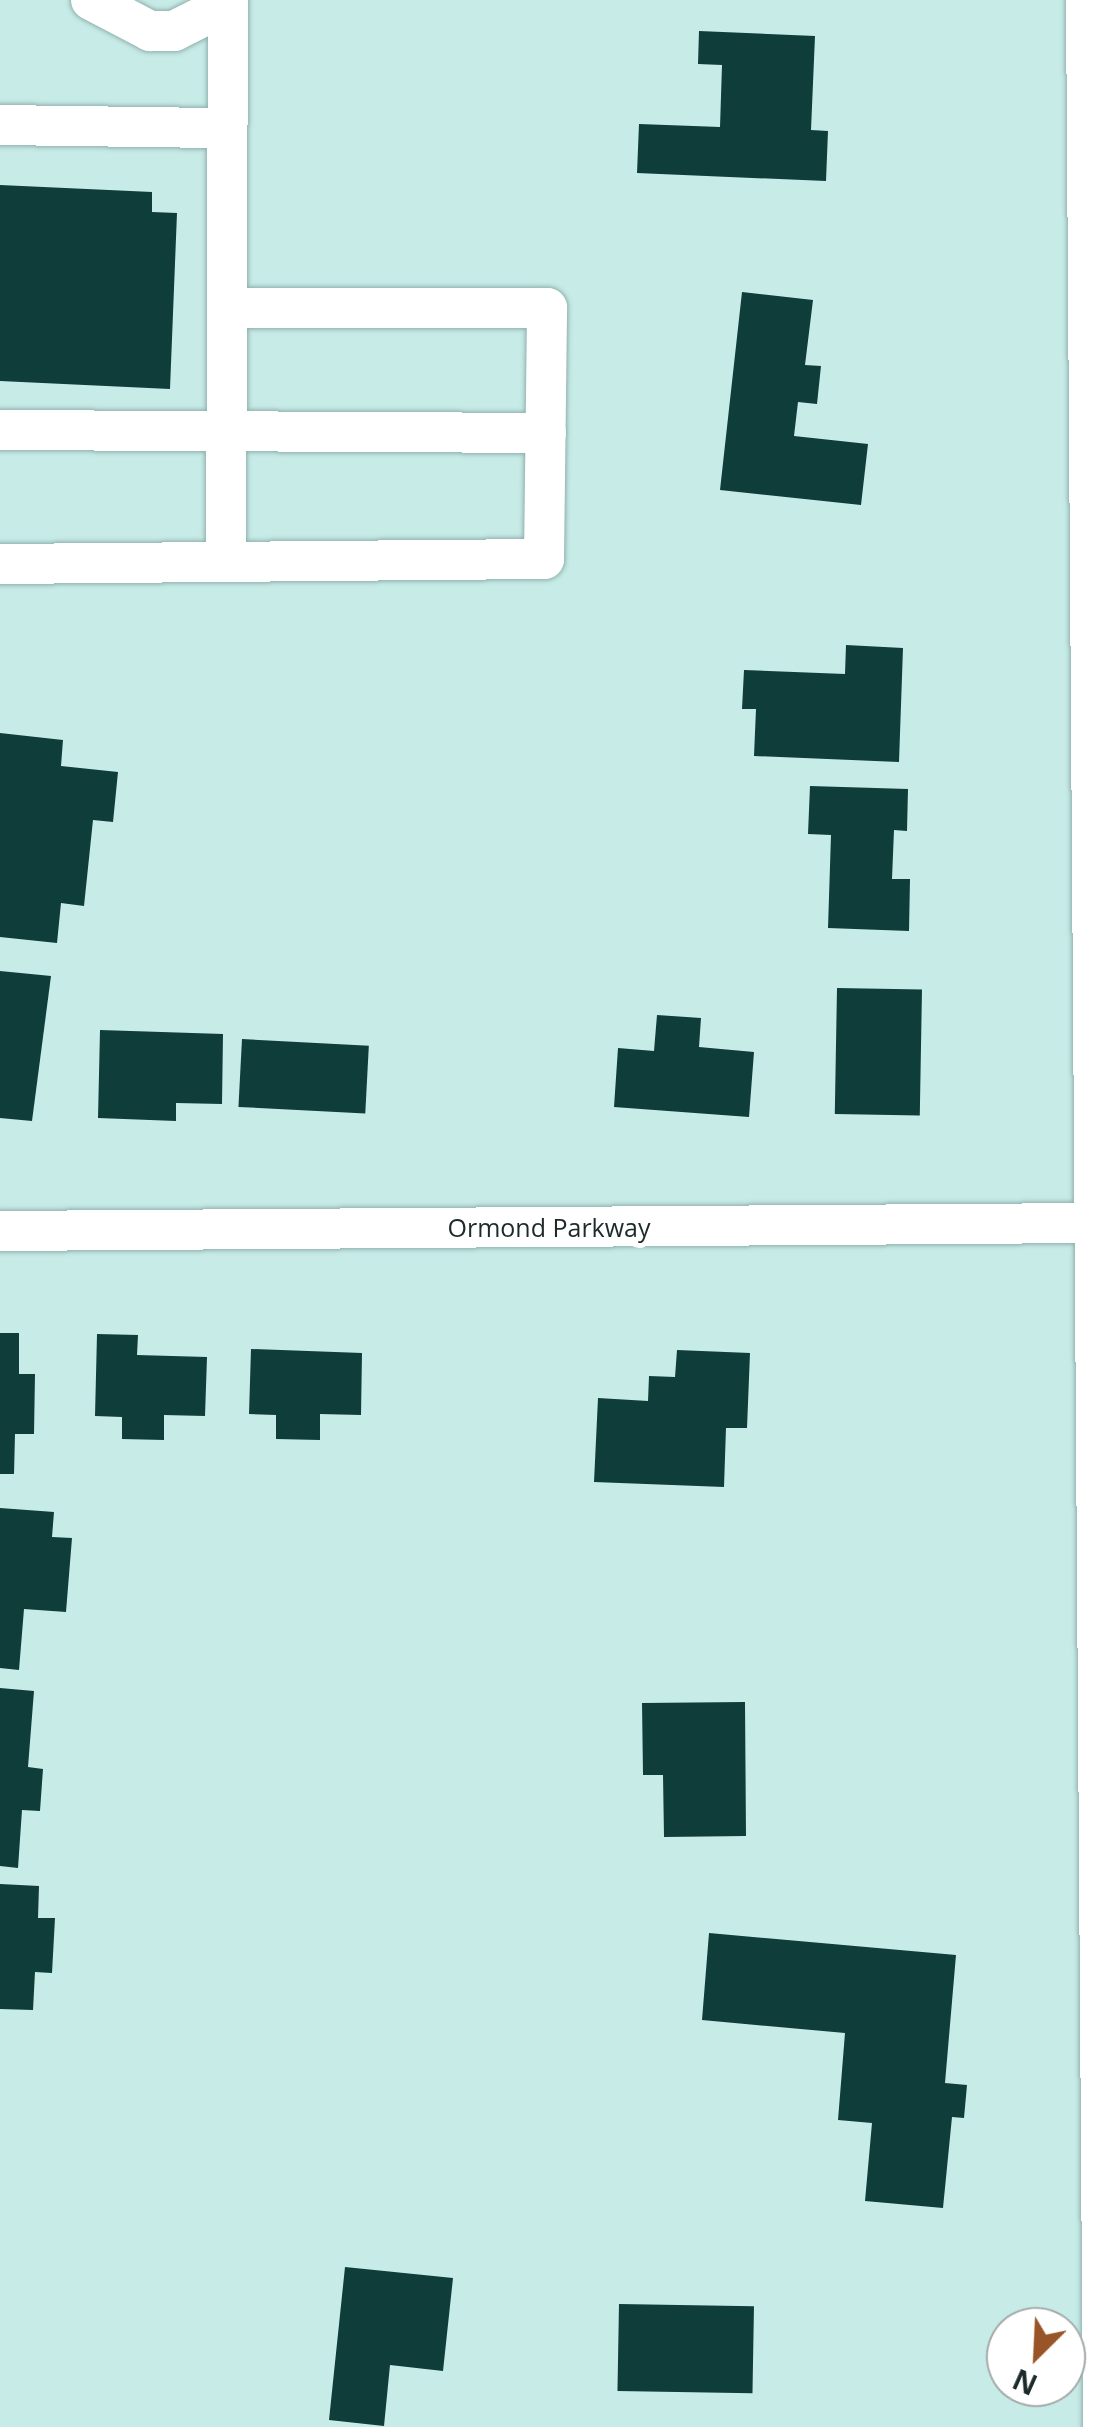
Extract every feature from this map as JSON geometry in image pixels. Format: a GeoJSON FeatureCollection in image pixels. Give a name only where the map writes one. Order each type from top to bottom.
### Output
{"type":"FeatureCollection","features":[{"type":"Feature","properties":{"kind":"street"},"geometry":{"type":"LineString","coordinates":[[91,0],[150,31],[174,31],[228,2]]}},
{"type":"Feature","properties":{"kind":"street"},"geometry":{"type":"LineString","coordinates":[[1086,0],[1098,1223],[1103,2427]]}},
{"type":"Feature","properties":{"kind":"street"},"geometry":{"type":"LineString","coordinates":[[226,562],[224,128],[228,2]]}},
{"type":"Feature","properties":{"kind":"street"},"geometry":{"type":"LineString","coordinates":[[0,125],[224,128]]}},
{"type":"Feature","properties":{"kind":"street"},"geometry":{"type":"LineString","coordinates":[[0,564],[544,558],[547,308],[227,308]]}},
{"type":"Feature","properties":{"kind":"street"},"geometry":{"type":"LineString","coordinates":[[0,430],[546,433]]}},
{"type":"Feature","properties":{"kind":"street","name":"Ormond Parkway"},"geometry":{"type":"LineString","coordinates":[[0,1231],[1098,1223]]}},
{"type":"Feature","properties":{"kind":"building"},"geometry":{"type":"Polygon","coordinates":[[[699,31],[815,36],[811,130],[828,131],[826,181],[637,173],[639,124],[720,127],[722,65],[698,64],[699,31]]]}},
{"type":"Feature","properties":{"kind":"building"},"geometry":{"type":"Polygon","coordinates":[[[0,185],[152,192],[152,212],[177,213],[170,389],[0,381],[0,185]]]}},
{"type":"Feature","properties":{"kind":"building"},"geometry":{"type":"Polygon","coordinates":[[[742,292],[813,300],[805,365],[821,366],[817,404],[798,402],[794,436],[868,444],[861,505],[720,490],[742,292]]]}},
{"type":"Feature","properties":{"kind":"building"},"geometry":{"type":"Polygon","coordinates":[[[846,645],[903,648],[899,762],[754,756],[756,709],[742,709],[744,670],[845,674],[846,645]]]}},
{"type":"Feature","properties":{"kind":"building"},"geometry":{"type":"Polygon","coordinates":[[[0,733],[63,740],[61,766],[118,772],[113,822],[93,820],[84,906],[61,903],[57,943],[0,937],[0,733]]]}},
{"type":"Feature","properties":{"kind":"building"},"geometry":{"type":"Polygon","coordinates":[[[810,786],[908,789],[907,831],[894,830],[892,879],[910,879],[909,931],[828,928],[831,835],[808,834],[810,786]]]}},
{"type":"Feature","properties":{"kind":"building"},"geometry":{"type":"Polygon","coordinates":[[[0,971],[51,976],[32,1121],[0,1118],[0,971]]]}},
{"type":"Feature","properties":{"kind":"building"},"geometry":{"type":"Polygon","coordinates":[[[837,988],[922,989],[920,1115],[835,1114],[837,988]]]}},
{"type":"Feature","properties":{"kind":"building"},"geometry":{"type":"Polygon","coordinates":[[[657,1015],[701,1018],[699,1047],[754,1052],[749,1117],[614,1107],[618,1048],[654,1051],[657,1015]]]}},
{"type":"Feature","properties":{"kind":"building"},"geometry":{"type":"Polygon","coordinates":[[[100,1030],[223,1034],[222,1104],[176,1103],[176,1121],[98,1118],[100,1030]]]}},
{"type":"Feature","properties":{"kind":"building"},"geometry":{"type":"Polygon","coordinates":[[[242,1039],[369,1046],[365,1114],[238,1107],[242,1039]]]}},
{"type":"Feature","properties":{"kind":"building"},"geometry":{"type":"Polygon","coordinates":[[[0,1333],[19,1333],[19,1374],[35,1374],[34,1434],[15,1434],[14,1474],[0,1474],[0,1333]]]}},
{"type":"Feature","properties":{"kind":"building"},"geometry":{"type":"Polygon","coordinates":[[[97,1334],[138,1335],[137,1355],[207,1357],[205,1416],[164,1415],[164,1440],[122,1439],[122,1417],[95,1416],[97,1334]]]}},
{"type":"Feature","properties":{"kind":"building"},"geometry":{"type":"Polygon","coordinates":[[[251,1349],[362,1353],[361,1415],[320,1414],[320,1440],[276,1439],[276,1415],[249,1414],[251,1349]]]}},
{"type":"Feature","properties":{"kind":"building"},"geometry":{"type":"Polygon","coordinates":[[[677,1350],[750,1353],[747,1428],[726,1428],[724,1487],[594,1482],[598,1398],[648,1401],[649,1376],[675,1377],[677,1350]]]}},
{"type":"Feature","properties":{"kind":"building"},"geometry":{"type":"Polygon","coordinates":[[[0,1508],[54,1512],[52,1537],[72,1538],[66,1612],[24,1609],[19,1670],[0,1668],[0,1508]]]}},
{"type":"Feature","properties":{"kind":"building"},"geometry":{"type":"Polygon","coordinates":[[[0,1688],[34,1691],[28,1767],[43,1769],[40,1811],[22,1810],[18,1868],[0,1866],[0,1688]]]}},
{"type":"Feature","properties":{"kind":"building"},"geometry":{"type":"Polygon","coordinates":[[[745,1702],[746,1836],[664,1837],[663,1775],[643,1775],[642,1703],[745,1702]]]}},
{"type":"Feature","properties":{"kind":"building"},"geometry":{"type":"Polygon","coordinates":[[[0,1884],[39,1886],[38,1918],[55,1918],[52,1973],[35,1972],[33,2010],[0,2009],[0,1884]]]}},
{"type":"Feature","properties":{"kind":"building"},"geometry":{"type":"Polygon","coordinates":[[[709,1933],[956,1955],[945,2083],[967,2085],[964,2118],[952,2117],[943,2208],[865,2201],[872,2123],[838,2120],[845,2033],[702,2020],[709,1933]]]}},
{"type":"Feature","properties":{"kind":"building"},"geometry":{"type":"Polygon","coordinates":[[[345,2267],[453,2278],[443,2371],[390,2365],[384,2426],[329,2420],[345,2267]]]}},
{"type":"Feature","properties":{"kind":"building"},"geometry":{"type":"Polygon","coordinates":[[[619,2304],[754,2306],[752,2393],[617,2391],[619,2304]]]}}]}
